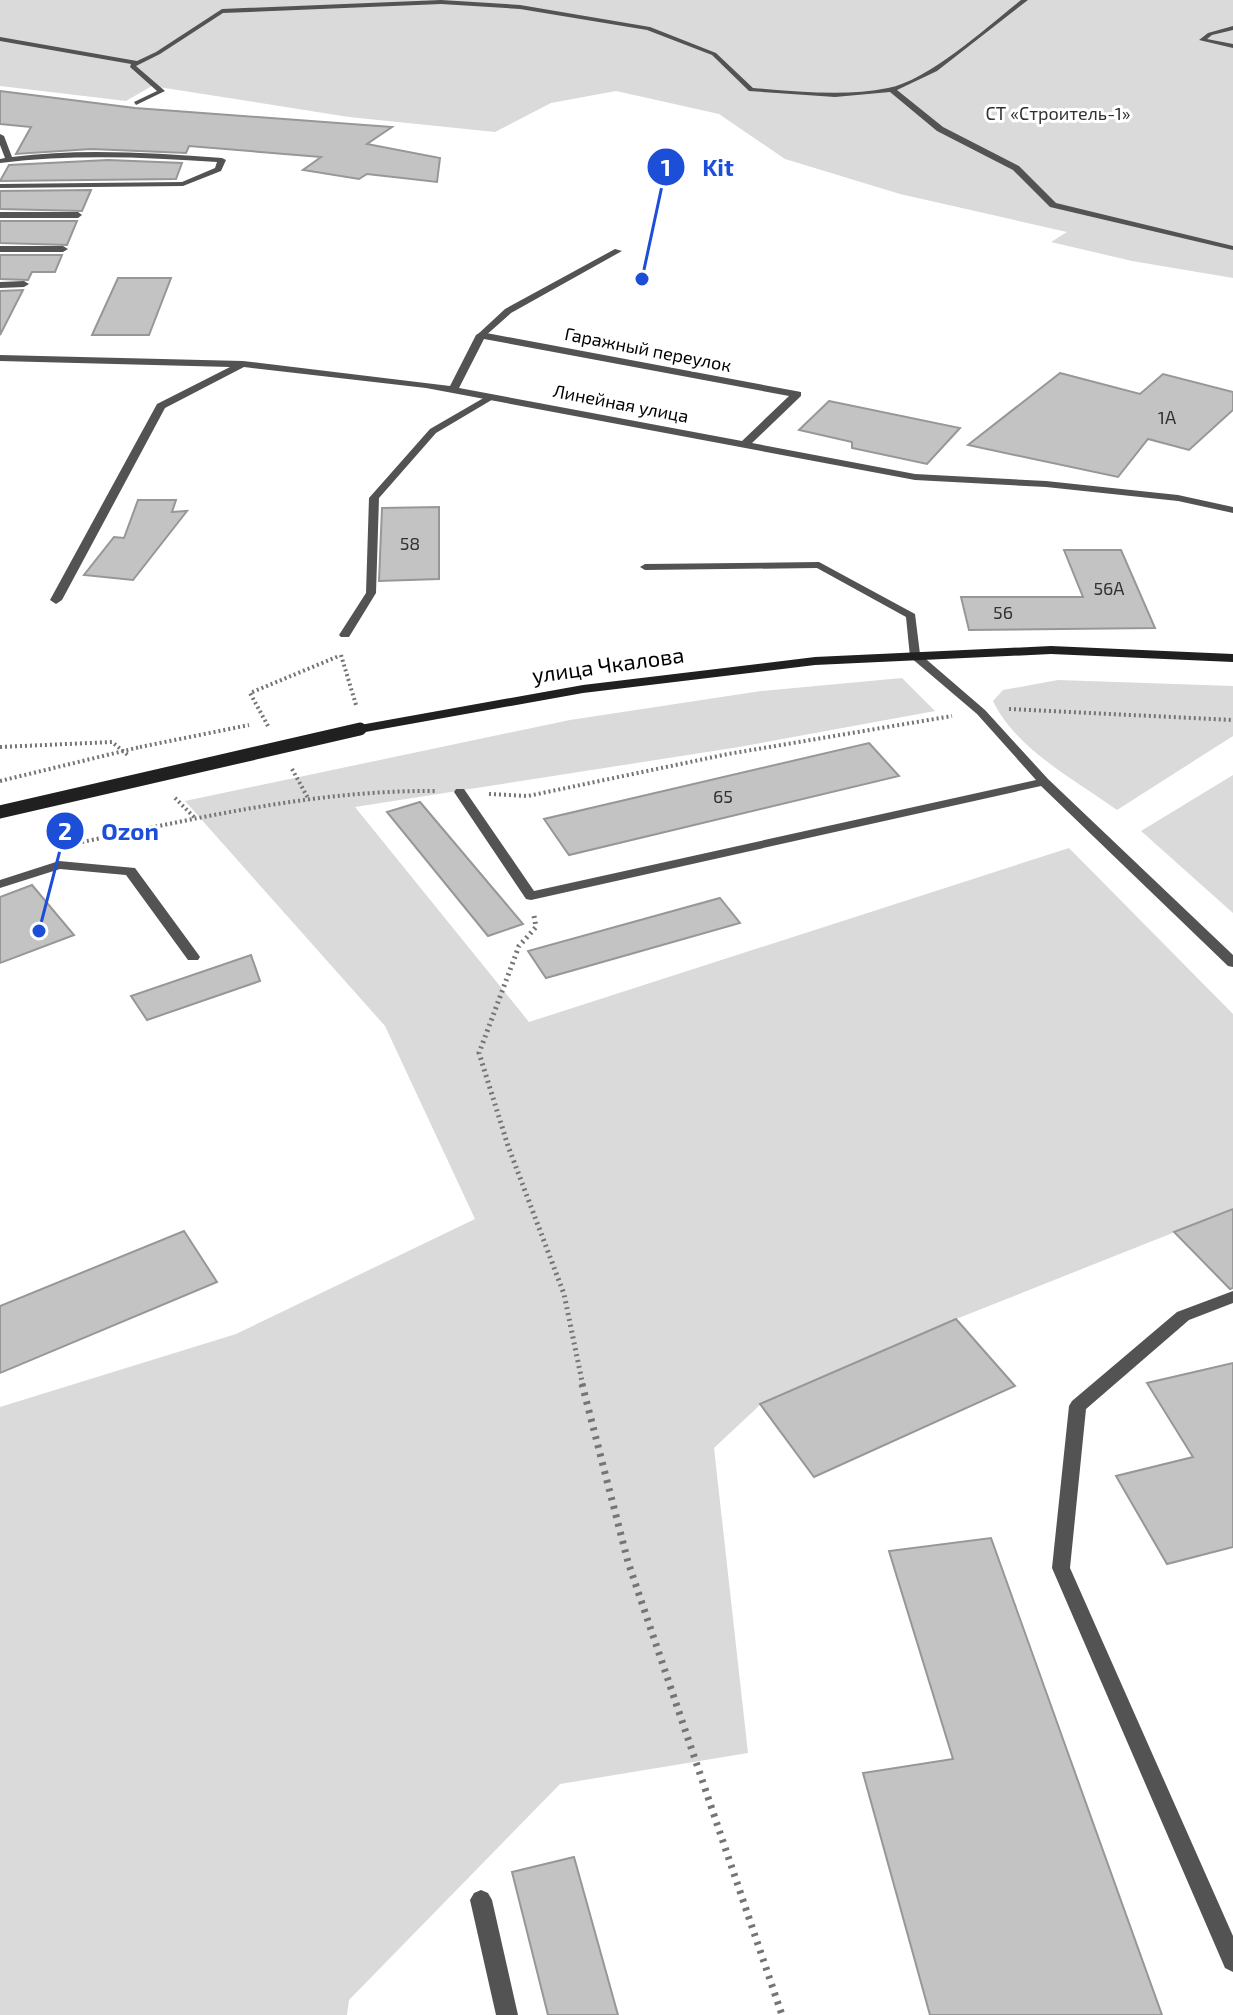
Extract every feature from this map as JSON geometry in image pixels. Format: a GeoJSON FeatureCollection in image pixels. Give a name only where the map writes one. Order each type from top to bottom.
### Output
{"type":"FeatureCollection","features":[{"type":"Feature","properties":{"kind":"main road","name":"улица Чкалова"},"geometry":{"type":"LineString","coordinates":[[0,812],[360,729],[583,689],[815,661],[914,655],[1051,650],[1233,658]]}},
{"type":"Feature","properties":{"kind":"street"},"geometry":{"type":"LineString","coordinates":[[0,215],[78,215]]}},
{"type":"Feature","properties":{"kind":"street"},"geometry":{"type":"LineString","coordinates":[[0,249],[63,249]]}},
{"type":"Feature","properties":{"kind":"street"},"geometry":{"type":"LineString","coordinates":[[0,285],[24,284]]}},
{"type":"Feature","properties":{"kind":"street"},"geometry":{"type":"LineString","coordinates":[[453,390],[481,335]]}},
{"type":"Feature","properties":{"kind":"street","name":"Гаражный переулок"},"geometry":{"type":"LineString","coordinates":[[481,335],[797,394],[744,445]]}},
{"type":"Feature","properties":{"kind":"street","name":"Линейная улица"},"geometry":{"type":"LineString","coordinates":[[0,358],[243,364],[453,390],[915,477],[1046,484],[1178,498],[1233,510]]}},
{"type":"Feature","properties":{"kind":"street"},"geometry":{"type":"LineString","coordinates":[[56,600],[161,406],[243,364]]}},
{"type":"Feature","properties":{"kind":"lane"},"geometry":{"type":"LineString","coordinates":[[136,103],[162,91],[132,66],[222,11],[441,2],[520,7],[648,28],[714,54],[751,90],[835,95],[892,90],[935,70],[1025,0]]}},
{"type":"Feature","properties":{"kind":"lane"},"geometry":{"type":"LineString","coordinates":[[1233,28],[1210,34],[1202,40],[1233,46]]}},
{"type":"Feature","properties":{"kind":"lane"},"geometry":{"type":"LineString","coordinates":[[0,39],[138,63]]}},
{"type":"Feature","properties":{"kind":"lane"},"geometry":{"type":"LineString","coordinates":[[892,90],[940,129],[1016,168],[1053,205],[1233,248]]}},
{"type":"Feature","properties":{"kind":"lane"},"geometry":{"type":"LineString","coordinates":[[0,136],[9,158]]}},
{"type":"Feature","properties":{"kind":"lane"},"geometry":{"type":"LineString","coordinates":[[0,161],[9,158],[148,155],[222,160],[218,169],[183,184],[0,186]]}},
{"type":"Feature","properties":{"kind":"lane"},"geometry":{"type":"LineString","coordinates":[[481,335],[508,311],[618,251]]}},
{"type":"Feature","properties":{"kind":"lane"},"geometry":{"type":"LineString","coordinates":[[345,635],[371,593],[374,498],[433,431],[490,398]]}},
{"type":"Feature","properties":{"kind":"lane"},"geometry":{"type":"LineString","coordinates":[[645,567],[819,565],[911,616],[914,655],[981,712],[1044,782],[1233,963]]}},
{"type":"Feature","properties":{"kind":"lane"},"geometry":{"type":"LineString","coordinates":[[460,792],[531,896],[1044,782]]}},
{"type":"Feature","properties":{"kind":"lane"},"geometry":{"type":"LineString","coordinates":[[0,884],[59,865],[130,871],[193,957]]}},
{"type":"Feature","properties":{"kind":"lane"},"geometry":{"type":"LineString","coordinates":[[1233,1297],[1183,1316],[1078,1406],[1061,1568],[1233,1961]]}},
{"type":"Feature","properties":{"kind":"lane"},"geometry":{"type":"LineString","coordinates":[[481,1900],[507,2015]]}},
{"type":"Feature","properties":{"kind":"path"},"geometry":{"type":"LineString","coordinates":[[345,635],[341,655],[356,706]]}},
{"type":"Feature","properties":{"kind":"path"},"geometry":{"type":"LineString","coordinates":[[272,733],[250,693],[341,655]]}},
{"type":"Feature","properties":{"kind":"path"},"geometry":{"type":"LineString","coordinates":[[79,843],[309,800],[407,789],[528,796],[728,754],[1007,709],[1233,720]]}},
{"type":"Feature","properties":{"kind":"path"},"geometry":{"type":"LineString","coordinates":[[0,781],[194,734],[249,725]]}},
{"type":"Feature","properties":{"kind":"path"},"geometry":{"type":"LineString","coordinates":[[287,760],[309,800]]}},
{"type":"Feature","properties":{"kind":"path"},"geometry":{"type":"LineString","coordinates":[[531,896],[536,927],[519,946],[479,1053],[508,1146],[564,1294],[584,1392],[628,1562],[782,2015]]}},
{"type":"Feature","properties":{"kind":"green space","name":"СТ «Строитель-1»"},"geometry":{"type":"Polygon","coordinates":[[[0,0],[1233,0],[1233,278],[1132,261],[1051,242],[1067,232],[900,194],[785,159],[719,114],[616,91],[551,103],[495,132],[349,117],[152,86],[126,101],[0,86],[0,0]]]}},
{"type":"Feature","properties":{"kind":"green space"},"geometry":{"type":"Polygon","coordinates":[[[902,678],[935,711],[739,747],[355,807],[529,1022],[1069,848],[1233,1014],[1233,1209],[956,1319],[760,1405],[714,1448],[748,1753],[560,1784],[349,2000],[347,2015],[0,2015],[0,1407],[236,1334],[475,1219],[385,1026],[185,801],[570,720],[761,691],[902,678]]]}},
{"type":"Feature","properties":{"kind":"green space"},"geometry":{"type":"Polygon","coordinates":[[[1058,680],[1233,686],[1233,736],[1117,810],[1031,748],[1003,718],[993,701],[1003,690],[1058,680]]]}},
{"type":"Feature","properties":{"kind":"green space"},"geometry":{"type":"Polygon","coordinates":[[[1233,775],[1233,913],[1141,831],[1233,775]]]}},
{"type":"Feature","properties":{"kind":"building"},"geometry":{"type":"Polygon","coordinates":[[[0,91],[135,108],[392,127],[367,144],[440,158],[437,182],[367,174],[359,179],[303,170],[321,157],[189,146],[186,153],[91,149],[16,154],[31,127],[0,124],[0,91]]]}},
{"type":"Feature","properties":{"kind":"building"},"geometry":{"type":"Polygon","coordinates":[[[108,160],[182,163],[176,179],[0,181],[9,165],[108,160]]]}},
{"type":"Feature","properties":{"kind":"building"},"geometry":{"type":"Polygon","coordinates":[[[91,190],[82,211],[0,209],[0,191],[91,190]]]}},
{"type":"Feature","properties":{"kind":"building"},"geometry":{"type":"Polygon","coordinates":[[[0,221],[77,221],[67,245],[0,243],[0,221]]]}},
{"type":"Feature","properties":{"kind":"building"},"geometry":{"type":"Polygon","coordinates":[[[0,255],[62,255],[55,272],[32,272],[28,280],[0,279],[0,255]]]}},
{"type":"Feature","properties":{"kind":"building"},"geometry":{"type":"Polygon","coordinates":[[[118,278],[171,278],[149,335],[92,335],[118,278]]]}},
{"type":"Feature","properties":{"kind":"building"},"geometry":{"type":"Polygon","coordinates":[[[23,290],[0,335],[0,291],[23,290]]]}},
{"type":"Feature","properties":{"kind":"building"},"geometry":{"type":"Polygon","coordinates":[[[1060,373],[1140,394],[1163,374],[1233,392],[1233,410],[1189,450],[1148,439],[1118,477],[968,445],[1060,373]]]}},
{"type":"Feature","properties":{"kind":"building"},"geometry":{"type":"Polygon","coordinates":[[[829,401],[960,428],[927,464],[852,448],[852,442],[799,430],[829,401]]]}},
{"type":"Feature","properties":{"kind":"building"},"geometry":{"type":"Polygon","coordinates":[[[138,500],[176,500],[172,512],[187,511],[133,580],[84,575],[114,537],[124,538],[138,500]]]}},
{"type":"Feature","properties":{"kind":"building"},"geometry":{"type":"Polygon","coordinates":[[[439,507],[439,579],[379,581],[382,508],[439,507]]]}},
{"type":"Feature","properties":{"kind":"building"},"geometry":{"type":"Polygon","coordinates":[[[1064,550],[1121,550],[1155,628],[969,630],[961,597],[1083,597],[1064,550]]]}},
{"type":"Feature","properties":{"kind":"building"},"geometry":{"type":"Polygon","coordinates":[[[869,743],[899,776],[569,855],[544,819],[869,743]]]}},
{"type":"Feature","properties":{"kind":"building"},"geometry":{"type":"Polygon","coordinates":[[[420,802],[523,924],[488,936],[387,812],[420,802]]]}},
{"type":"Feature","properties":{"kind":"building"},"geometry":{"type":"Polygon","coordinates":[[[32,885],[74,935],[0,963],[0,897],[32,885]]]}},
{"type":"Feature","properties":{"kind":"building"},"geometry":{"type":"Polygon","coordinates":[[[720,898],[740,923],[546,978],[528,951],[720,898]]]}},
{"type":"Feature","properties":{"kind":"building"},"geometry":{"type":"Polygon","coordinates":[[[251,955],[260,981],[147,1020],[131,996],[251,955]]]}},
{"type":"Feature","properties":{"kind":"building"},"geometry":{"type":"Polygon","coordinates":[[[1233,1209],[1233,1288],[1230,1289],[1174,1232],[1233,1209]]]}},
{"type":"Feature","properties":{"kind":"building"},"geometry":{"type":"Polygon","coordinates":[[[184,1231],[217,1282],[0,1373],[0,1306],[184,1231]]]}},
{"type":"Feature","properties":{"kind":"building"},"geometry":{"type":"Polygon","coordinates":[[[956,1319],[1015,1386],[814,1477],[760,1404],[956,1319]]]}},
{"type":"Feature","properties":{"kind":"building"},"geometry":{"type":"Polygon","coordinates":[[[1233,1363],[1233,1547],[1167,1564],[1116,1476],[1193,1457],[1147,1383],[1233,1363]]]}},
{"type":"Feature","properties":{"kind":"building"},"geometry":{"type":"Polygon","coordinates":[[[991,1538],[1162,2015],[930,2015],[863,1773],[953,1759],[889,1551],[991,1538]]]}},
{"type":"Feature","properties":{"kind":"building"},"geometry":{"type":"Polygon","coordinates":[[[574,1857],[618,2015],[548,2015],[512,1872],[574,1857]]]}},
{"type":"Feature","properties":{"kind":"place","name":"Kit"},"geometry":{"type":"Point","coordinates":[642,279]}},
{"type":"Feature","properties":{"kind":"place","name":"Ozon"},"geometry":{"type":"Point","coordinates":[39,931]}}]}
